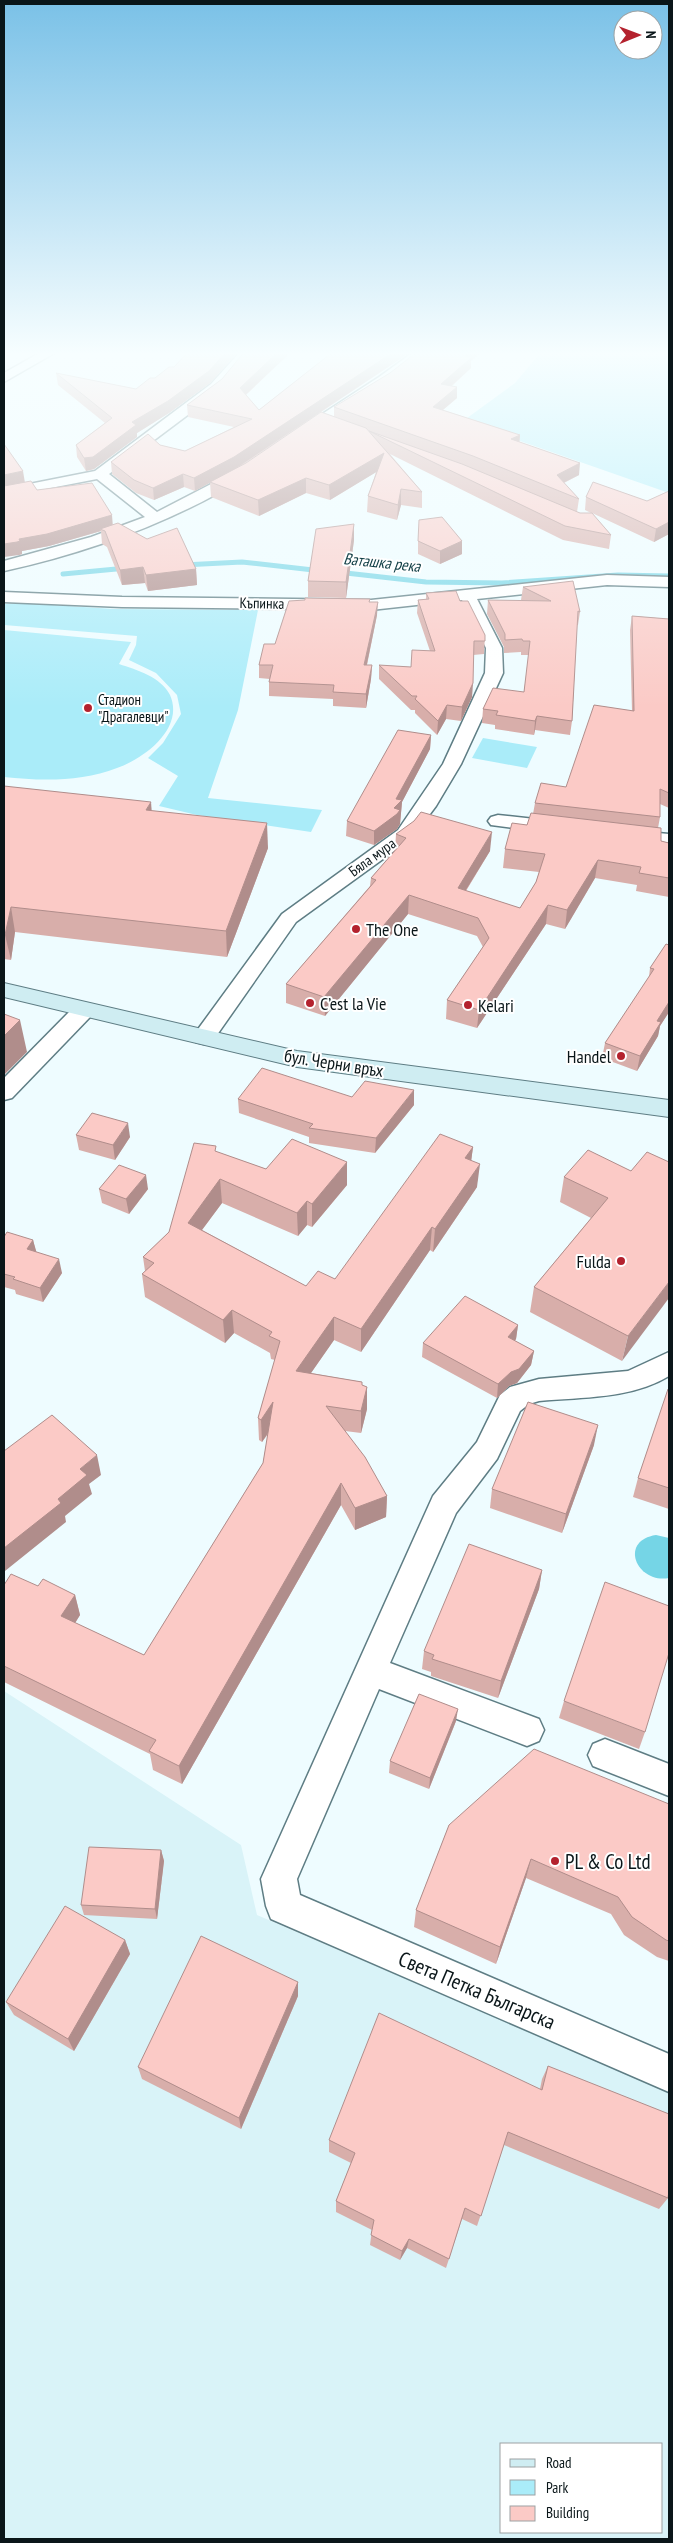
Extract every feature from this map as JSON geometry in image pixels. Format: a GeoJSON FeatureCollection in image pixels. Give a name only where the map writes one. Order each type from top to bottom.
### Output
{"type":"FeatureCollection","features":[{"type":"Feature","properties":{"kind":"main road","name":"бул. Черни връх"},"geometry":{"type":"LineString","coordinates":[[4,990],[297,1059],[669,1109]]}},
{"type":"Feature","properties":{"kind":"street"},"geometry":{"type":"LineString","coordinates":[[4,493],[100,474],[106,470]]}},
{"type":"Feature","properties":{"kind":"street"},"geometry":{"type":"LineString","coordinates":[[4,566],[115,534],[156,519],[247,470]]}},
{"type":"Feature","properties":{"kind":"street"},"geometry":{"type":"LineString","coordinates":[[100,474],[156,519]]}},
{"type":"Feature","properties":{"kind":"street","name":"Къпинка"},"geometry":{"type":"LineString","coordinates":[[4,597],[122,602],[362,605],[607,580],[669,582]]}},
{"type":"Feature","properties":{"kind":"street","name":"Бяла мура"},"geometry":{"type":"LineString","coordinates":[[204,1038],[289,918],[405,834],[426,806],[452,764],[494,673],[494,648],[467,594]]}},
{"type":"Feature","properties":{"kind":"street"},"geometry":{"type":"LineString","coordinates":[[498,821],[583,831]]}},
{"type":"Feature","properties":{"kind":"street"},"geometry":{"type":"LineString","coordinates":[[612,834],[669,840]]}},
{"type":"Feature","properties":{"kind":"street"},"geometry":{"type":"LineString","coordinates":[[4,1092],[84,1010]]}},
{"type":"Feature","properties":{"kind":"street"},"geometry":{"type":"LineString","coordinates":[[527,1730],[371,1671],[444,1505],[486,1450],[510,1403],[520,1395],[539,1390],[628,1382],[647,1376],[669,1363]]}},
{"type":"Feature","properties":{"kind":"street","name":"Света Петка Българска"},"geometry":{"type":"LineString","coordinates":[[371,1671],[279,1878],[284,1906],[669,2073]]}},
{"type":"Feature","properties":{"kind":"street"},"geometry":{"type":"LineString","coordinates":[[605,1755],[669,1780]]}},
{"type":"Feature","properties":{"kind":"shaded area"},"geometry":{"type":"Polygon","coordinates":[[[656,1535],[669,1538],[669,1578],[658,1578],[648,1575],[636,1561],[635,1553],[638,1545],[644,1539],[656,1535]]]}},
{"type":"Feature","properties":{"kind":"shaded area"},"geometry":{"type":"Polygon","coordinates":[[[4,1691],[241,1845],[257,1915],[669,2092],[669,2539],[4,2539],[4,1691]]]}},
{"type":"Feature","properties":{"kind":"green space"},"geometry":{"type":"Polygon","coordinates":[[[602,470],[669,470],[669,493],[602,470]]]}},
{"type":"Feature","properties":{"kind":"green space"},"geometry":{"type":"Polygon","coordinates":[[[22,603],[114,609],[258,610],[238,710],[208,798],[322,810],[311,832],[197,815],[159,806],[178,776],[148,758],[163,743],[181,714],[177,695],[156,673],[129,660],[136,645],[137,636],[4,625],[4,604],[22,603]]]}},
{"type":"Feature","properties":{"kind":"green space","name":"Стадион \"Драгалевци\""},"geometry":{"type":"Polygon","coordinates":[[[4,630],[131,642],[119,664],[148,675],[161,683],[166,689],[170,695],[173,708],[172,719],[167,731],[159,741],[138,758],[103,773],[61,779],[4,777],[4,630]]]}},
{"type":"Feature","properties":{"kind":"green space"},"geometry":{"type":"Polygon","coordinates":[[[483,738],[537,747],[527,768],[472,758],[483,738]]]}},
{"type":"Feature","properties":{"kind":"building"},"geometry":{"type":"Polygon","coordinates":[[[4,470],[23,471],[4,475],[4,470]]]}},
{"type":"Feature","properties":{"kind":"building"},"geometry":{"type":"Polygon","coordinates":[[[121,470],[210,470],[194,478],[183,474],[153,488],[134,480],[121,470]]]}},
{"type":"Feature","properties":{"kind":"building"},"geometry":{"type":"Polygon","coordinates":[[[233,470],[355,470],[329,485],[306,478],[258,500],[210,482],[233,470]]]}},
{"type":"Feature","properties":{"kind":"building"},"geometry":{"type":"Polygon","coordinates":[[[378,470],[402,470],[422,492],[401,489],[398,505],[368,496],[378,470]]]}},
{"type":"Feature","properties":{"kind":"building"},"geometry":{"type":"Polygon","coordinates":[[[449,470],[476,470],[580,513],[592,513],[611,535],[565,526],[449,470]]]}},
{"type":"Feature","properties":{"kind":"building"},"geometry":{"type":"Polygon","coordinates":[[[507,470],[567,470],[557,475],[579,499],[507,470]]]}},
{"type":"Feature","properties":{"kind":"building"},"geometry":{"type":"Polygon","coordinates":[[[31,481],[37,490],[92,483],[112,515],[4,544],[4,486],[31,481]]]}},
{"type":"Feature","properties":{"kind":"building"},"geometry":{"type":"Polygon","coordinates":[[[593,482],[647,501],[669,491],[669,522],[656,529],[586,497],[593,482]]]}},
{"type":"Feature","properties":{"kind":"building"},"geometry":{"type":"Polygon","coordinates":[[[442,517],[462,541],[440,551],[418,541],[419,520],[442,517]]]}},
{"type":"Feature","properties":{"kind":"building"},"geometry":{"type":"Polygon","coordinates":[[[118,523],[147,539],[177,528],[196,569],[146,575],[143,567],[120,570],[105,531],[100,529],[118,523]]]}},
{"type":"Feature","properties":{"kind":"building"},"geometry":{"type":"Polygon","coordinates":[[[354,524],[346,582],[308,581],[316,529],[354,524]]]}},
{"type":"Feature","properties":{"kind":"building"},"geometry":{"type":"Polygon","coordinates":[[[573,581],[580,612],[578,611],[572,721],[537,716],[535,721],[496,715],[498,711],[483,709],[493,688],[524,692],[530,641],[523,641],[522,639],[505,640],[505,634],[488,600],[551,601],[523,587],[573,581]]]}},
{"type":"Feature","properties":{"kind":"building"},"geometry":{"type":"Polygon","coordinates":[[[456,591],[460,601],[468,601],[485,635],[485,641],[474,641],[473,683],[462,707],[447,705],[438,721],[415,699],[417,696],[412,696],[379,665],[411,667],[412,650],[435,651],[418,600],[429,599],[426,593],[456,591]]]}},
{"type":"Feature","properties":{"kind":"building"},"geometry":{"type":"Polygon","coordinates":[[[305,598],[370,599],[369,602],[378,602],[364,665],[372,665],[366,694],[333,692],[334,685],[269,682],[273,665],[259,665],[264,644],[275,644],[289,601],[305,600],[305,598]]]}},
{"type":"Feature","properties":{"kind":"building"},"geometry":{"type":"Polygon","coordinates":[[[632,616],[669,619],[669,793],[660,789],[660,817],[535,803],[541,783],[566,787],[594,705],[634,711],[632,616]]]}},
{"type":"Feature","properties":{"kind":"building"},"geometry":{"type":"Polygon","coordinates":[[[398,730],[431,735],[396,799],[402,800],[394,808],[400,810],[374,831],[347,821],[398,730]]]}},
{"type":"Feature","properties":{"kind":"building"},"geometry":{"type":"Polygon","coordinates":[[[4,786],[151,802],[146,810],[267,823],[226,931],[11,907],[4,935],[4,786]]]}},
{"type":"Feature","properties":{"kind":"building"},"geometry":{"type":"Polygon","coordinates":[[[421,812],[492,832],[458,888],[520,908],[536,882],[545,854],[505,849],[512,823],[527,825],[531,813],[661,828],[661,841],[669,843],[669,878],[639,873],[641,867],[598,860],[567,910],[548,905],[479,1010],[447,1000],[489,938],[478,918],[409,895],[324,997],[286,984],[376,880],[371,878],[406,838],[396,834],[414,821],[421,812]]]}},
{"type":"Feature","properties":{"kind":"building"},"geometry":{"type":"Polygon","coordinates":[[[666,944],[669,945],[669,1002],[657,1021],[661,1022],[640,1056],[605,1043],[654,969],[650,968],[666,944]]]}},
{"type":"Feature","properties":{"kind":"building"},"geometry":{"type":"Polygon","coordinates":[[[4,1014],[20,1020],[4,1036],[4,1014]]]}},
{"type":"Feature","properties":{"kind":"building"},"geometry":{"type":"Polygon","coordinates":[[[262,1068],[352,1097],[365,1081],[414,1090],[376,1138],[309,1128],[313,1124],[238,1099],[262,1068]]]}},
{"type":"Feature","properties":{"kind":"building"},"geometry":{"type":"Polygon","coordinates":[[[92,1113],[128,1123],[113,1145],[76,1135],[92,1113]]]}},
{"type":"Feature","properties":{"kind":"building"},"geometry":{"type":"Polygon","coordinates":[[[440,1134],[473,1147],[465,1158],[480,1164],[435,1229],[432,1227],[361,1329],[334,1317],[296,1371],[362,1382],[362,1385],[367,1387],[361,1411],[326,1406],[365,1457],[387,1496],[355,1508],[341,1483],[179,1766],[149,1751],[156,1740],[4,1666],[4,1585],[11,1574],[38,1586],[43,1579],[75,1595],[61,1616],[144,1655],[263,1463],[273,1402],[261,1420],[258,1418],[280,1341],[269,1336],[272,1332],[232,1310],[223,1320],[142,1274],[154,1263],[143,1257],[169,1232],[194,1143],[216,1146],[215,1151],[266,1169],[292,1139],[347,1162],[312,1204],[307,1201],[297,1213],[220,1179],[188,1223],[306,1286],[318,1271],[335,1279],[440,1134]]]}},
{"type":"Feature","properties":{"kind":"building","name":"Fulda"},"geometry":{"type":"Polygon","coordinates":[[[588,1150],[631,1171],[647,1152],[669,1162],[669,1282],[628,1336],[534,1287],[608,1198],[564,1177],[588,1150]]]}},
{"type":"Feature","properties":{"kind":"building"},"geometry":{"type":"Polygon","coordinates":[[[119,1165],[146,1175],[126,1199],[99,1189],[119,1165]]]}},
{"type":"Feature","properties":{"kind":"building"},"geometry":{"type":"Polygon","coordinates":[[[7,1232],[33,1240],[27,1249],[59,1259],[40,1288],[4,1274],[4,1237],[7,1232]]]}},
{"type":"Feature","properties":{"kind":"building"},"geometry":{"type":"Polygon","coordinates":[[[465,1296],[518,1325],[508,1337],[534,1351],[519,1369],[511,1372],[498,1384],[423,1343],[465,1296]]]}},
{"type":"Feature","properties":{"kind":"building"},"geometry":{"type":"Polygon","coordinates":[[[669,1389],[669,1488],[638,1478],[669,1389]]]}},
{"type":"Feature","properties":{"kind":"building"},"geometry":{"type":"Polygon","coordinates":[[[528,1402],[598,1425],[566,1514],[492,1489],[528,1402]]]}},
{"type":"Feature","properties":{"kind":"building"},"geometry":{"type":"Polygon","coordinates":[[[52,1415],[97,1455],[80,1469],[87,1475],[58,1499],[61,1503],[4,1548],[4,1451],[52,1415]]]}},
{"type":"Feature","properties":{"kind":"building"},"geometry":{"type":"Polygon","coordinates":[[[469,1544],[542,1570],[501,1681],[432,1659],[434,1655],[424,1651],[469,1544]]]}},
{"type":"Feature","properties":{"kind":"building"},"geometry":{"type":"Polygon","coordinates":[[[605,1582],[669,1606],[669,1653],[645,1732],[564,1701],[605,1582]]]}},
{"type":"Feature","properties":{"kind":"building"},"geometry":{"type":"Polygon","coordinates":[[[419,1694],[458,1709],[430,1778],[390,1761],[419,1694]]]}},
{"type":"Feature","properties":{"kind":"building","name":"PL & Co Ltd"},"geometry":{"type":"Polygon","coordinates":[[[534,1749],[669,1804],[669,1941],[632,1917],[618,1897],[531,1859],[500,1947],[416,1910],[449,1825],[534,1749]]]}},
{"type":"Feature","properties":{"kind":"building"},"geometry":{"type":"Polygon","coordinates":[[[89,1847],[161,1850],[155,1909],[81,1905],[89,1847]]]}},
{"type":"Feature","properties":{"kind":"building"},"geometry":{"type":"Polygon","coordinates":[[[65,1906],[125,1940],[68,2039],[6,2002],[65,1906]]]}},
{"type":"Feature","properties":{"kind":"building"},"geometry":{"type":"Polygon","coordinates":[[[201,1936],[298,1982],[239,2118],[138,2067],[201,1936]]]}},
{"type":"Feature","properties":{"kind":"building"},"geometry":{"type":"Polygon","coordinates":[[[379,2013],[542,2090],[548,2066],[669,2114],[668,2198],[508,2132],[481,2216],[465,2208],[449,2259],[409,2239],[402,2251],[371,2235],[374,2220],[336,2201],[355,2153],[329,2140],[379,2013]]]}},
{"type":"Feature","properties":{"kind":"waterway","name":"Ваташка река"},"geometry":{"type":"LineString","coordinates":[[183,565],[242,562],[322,571]]}},
{"type":"Feature","properties":{"kind":"waterway","name":"Ваташка река"},"geometry":{"type":"LineString","coordinates":[[63,574],[127,568]]}},
{"type":"Feature","properties":{"kind":"waterway","name":"Ваташка река"},"geometry":{"type":"LineString","coordinates":[[337,572],[426,582],[502,583],[618,575],[669,576]]}},
{"type":"Feature","properties":{"kind":"place","name":"Стадион \"Драгалевци\""},"geometry":{"type":"Point","coordinates":[88,708]}},
{"type":"Feature","properties":{"kind":"place","name":"The One"},"geometry":{"type":"Point","coordinates":[356,929]}},
{"type":"Feature","properties":{"kind":"place","name":"C’est la Vie"},"geometry":{"type":"Point","coordinates":[310,1003]}},
{"type":"Feature","properties":{"kind":"place","name":"Kelari"},"geometry":{"type":"Point","coordinates":[468,1005]}},
{"type":"Feature","properties":{"kind":"place","name":"Handel"},"geometry":{"type":"Point","coordinates":[621,1056]}},
{"type":"Feature","properties":{"kind":"place","name":"Fulda"},"geometry":{"type":"Point","coordinates":[621,1261]}},
{"type":"Feature","properties":{"kind":"place","name":"PL & Co Ltd"},"geometry":{"type":"Point","coordinates":[555,1861]}}]}
